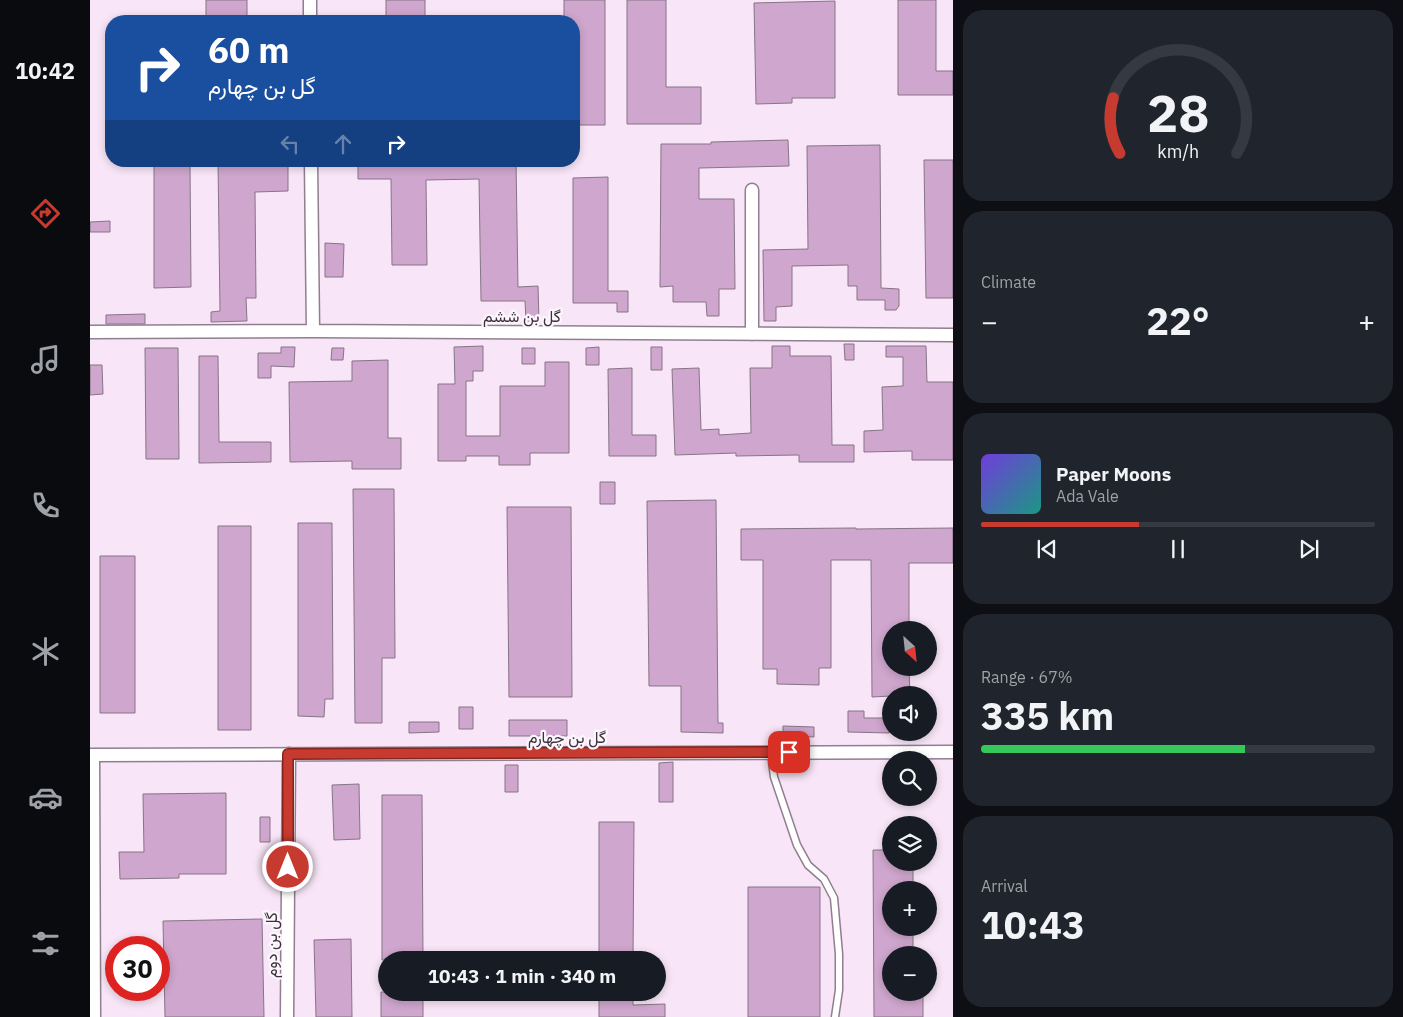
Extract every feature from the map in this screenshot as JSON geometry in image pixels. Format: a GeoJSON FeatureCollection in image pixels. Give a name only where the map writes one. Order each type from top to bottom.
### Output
{"type":"FeatureCollection","features":[{"type":"Feature","properties":{"kind":"street"},"geometry":{"type":"LineString","coordinates":[[310,0],[310,15]]}},
{"type":"Feature","properties":{"kind":"street"},"geometry":{"type":"LineString","coordinates":[[311,167],[313,331]]}},
{"type":"Feature","properties":{"kind":"street"},"geometry":{"type":"LineString","coordinates":[[752,190],[752,334]]}},
{"type":"Feature","properties":{"kind":"street","name":"گل بن ششم"},"geometry":{"type":"LineString","coordinates":[[90,332],[313,331],[953,335]]}},
{"type":"Feature","properties":{"kind":"street","name":"گل بن چهارم"},"geometry":{"type":"LineString","coordinates":[[91,755],[953,752]]}},
{"type":"Feature","properties":{"kind":"street","name":"گل بن دوم"},"geometry":{"type":"LineString","coordinates":[[287,1017],[288,754]]}},
{"type":"Feature","properties":{"kind":"street"},"geometry":{"type":"LineString","coordinates":[[91,755],[94,1017]]}},
{"type":"Feature","properties":{"kind":"lane"},"geometry":{"type":"LineString","coordinates":[[771,753],[774,777],[796,845],[808,865],[824,879],[834,898],[839,954],[839,990],[835,1017]]}},
{"type":"Feature","properties":{"kind":"building"},"geometry":{"type":"Polygon","coordinates":[[[206,0],[247,0],[247,15],[206,15],[206,0]]]}},
{"type":"Feature","properties":{"kind":"building"},"geometry":{"type":"Polygon","coordinates":[[[386,0],[425,0],[425,15],[386,15],[386,0]]]}},
{"type":"Feature","properties":{"kind":"building"},"geometry":{"type":"Polygon","coordinates":[[[564,0],[605,0],[605,125],[580,125],[580,15],[564,15],[564,0]]]}},
{"type":"Feature","properties":{"kind":"building"},"geometry":{"type":"Polygon","coordinates":[[[627,0],[666,0],[666,87],[701,87],[701,124],[627,124],[627,0]]]}},
{"type":"Feature","properties":{"kind":"building"},"geometry":{"type":"Polygon","coordinates":[[[898,0],[936,0],[936,71],[953,71],[953,95],[898,95],[898,0]]]}},
{"type":"Feature","properties":{"kind":"building"},"geometry":{"type":"Polygon","coordinates":[[[835,1],[835,98],[792,98],[792,103],[756,104],[754,3],[835,1]]]}},
{"type":"Feature","properties":{"kind":"building"},"geometry":{"type":"Polygon","coordinates":[[[788,140],[789,166],[699,168],[699,199],[734,199],[735,289],[719,289],[719,316],[707,316],[706,302],[673,302],[673,286],[660,287],[661,144],[711,144],[711,142],[788,140]]]}},
{"type":"Feature","properties":{"kind":"building"},"geometry":{"type":"Polygon","coordinates":[[[880,145],[881,288],[899,289],[899,306],[896,310],[885,310],[885,300],[857,300],[857,286],[848,286],[848,265],[792,266],[792,306],[776,307],[776,321],[764,321],[763,250],[808,249],[807,146],[880,145]]]}},
{"type":"Feature","properties":{"kind":"building"},"geometry":{"type":"Polygon","coordinates":[[[924,160],[953,160],[953,298],[926,298],[924,160]]]}},
{"type":"Feature","properties":{"kind":"building"},"geometry":{"type":"Polygon","coordinates":[[[154,167],[190,167],[191,287],[154,288],[154,167]]]}},
{"type":"Feature","properties":{"kind":"building"},"geometry":{"type":"Polygon","coordinates":[[[218,167],[288,167],[288,191],[255,192],[256,298],[246,298],[247,321],[211,322],[211,312],[220,311],[218,167]]]}},
{"type":"Feature","properties":{"kind":"building"},"geometry":{"type":"Polygon","coordinates":[[[358,167],[516,167],[518,287],[538,286],[539,321],[526,321],[525,301],[481,301],[479,179],[426,180],[427,265],[392,265],[391,179],[358,179],[358,167]]]}},
{"type":"Feature","properties":{"kind":"building"},"geometry":{"type":"Polygon","coordinates":[[[608,177],[608,291],[628,291],[628,312],[617,312],[617,303],[573,303],[573,178],[608,177]]]}},
{"type":"Feature","properties":{"kind":"building"},"geometry":{"type":"Polygon","coordinates":[[[110,221],[110,232],[90,232],[90,222],[110,221]]]}},
{"type":"Feature","properties":{"kind":"building"},"geometry":{"type":"Polygon","coordinates":[[[325,243],[344,244],[343,277],[325,277],[325,243]]]}},
{"type":"Feature","properties":{"kind":"building"},"geometry":{"type":"Polygon","coordinates":[[[145,314],[145,324],[106,324],[106,315],[145,314]]]}},
{"type":"Feature","properties":{"kind":"building"},"geometry":{"type":"Polygon","coordinates":[[[844,344],[854,344],[854,360],[845,360],[844,344]]]}},
{"type":"Feature","properties":{"kind":"building"},"geometry":{"type":"Polygon","coordinates":[[[483,346],[483,371],[473,371],[473,381],[466,381],[466,436],[500,436],[500,386],[545,386],[545,362],[569,362],[569,453],[530,453],[530,465],[499,465],[499,456],[466,456],[466,461],[438,461],[438,384],[455,384],[454,347],[483,346]]]}},
{"type":"Feature","properties":{"kind":"building"},"geometry":{"type":"Polygon","coordinates":[[[772,346],[790,346],[790,356],[831,356],[832,445],[854,445],[854,462],[799,462],[799,455],[736,456],[736,453],[675,455],[672,369],[699,368],[701,430],[719,429],[719,435],[751,433],[750,368],[772,368],[772,346]]]}},
{"type":"Feature","properties":{"kind":"building"},"geometry":{"type":"Polygon","coordinates":[[[886,346],[926,346],[927,382],[953,382],[953,460],[912,460],[912,451],[864,452],[864,431],[883,430],[882,387],[903,386],[903,357],[886,357],[886,346]]]}},
{"type":"Feature","properties":{"kind":"building"},"geometry":{"type":"Polygon","coordinates":[[[281,347],[295,347],[294,367],[271,366],[271,378],[258,378],[258,353],[281,353],[281,347]]]}},
{"type":"Feature","properties":{"kind":"building"},"geometry":{"type":"Polygon","coordinates":[[[599,347],[599,365],[586,365],[586,348],[599,347]]]}},
{"type":"Feature","properties":{"kind":"building"},"geometry":{"type":"Polygon","coordinates":[[[651,347],[662,347],[662,370],[651,370],[651,347]]]}},
{"type":"Feature","properties":{"kind":"building"},"geometry":{"type":"Polygon","coordinates":[[[145,348],[178,348],[179,459],[146,459],[145,348]]]}},
{"type":"Feature","properties":{"kind":"building"},"geometry":{"type":"Polygon","coordinates":[[[332,348],[344,348],[343,360],[331,360],[332,348]]]}},
{"type":"Feature","properties":{"kind":"building"},"geometry":{"type":"Polygon","coordinates":[[[522,348],[535,348],[535,364],[522,364],[522,348]]]}},
{"type":"Feature","properties":{"kind":"building"},"geometry":{"type":"Polygon","coordinates":[[[199,356],[218,356],[219,442],[271,442],[271,462],[199,463],[199,356]]]}},
{"type":"Feature","properties":{"kind":"building"},"geometry":{"type":"Polygon","coordinates":[[[388,360],[388,438],[401,438],[401,469],[352,469],[352,461],[290,462],[289,382],[352,381],[352,361],[388,360]]]}},
{"type":"Feature","properties":{"kind":"building"},"geometry":{"type":"Polygon","coordinates":[[[90,365],[102,365],[103,394],[90,395],[90,365]]]}},
{"type":"Feature","properties":{"kind":"building"},"geometry":{"type":"Polygon","coordinates":[[[632,368],[632,435],[656,435],[656,456],[609,456],[608,369],[632,368]]]}},
{"type":"Feature","properties":{"kind":"building"},"geometry":{"type":"Polygon","coordinates":[[[600,482],[615,482],[615,504],[600,504],[600,482]]]}},
{"type":"Feature","properties":{"kind":"building"},"geometry":{"type":"Polygon","coordinates":[[[353,489],[394,489],[395,658],[382,658],[382,723],[355,723],[353,489]]]}},
{"type":"Feature","properties":{"kind":"building"},"geometry":{"type":"Polygon","coordinates":[[[716,500],[718,723],[723,723],[723,733],[681,732],[681,686],[649,686],[647,501],[716,500]]]}},
{"type":"Feature","properties":{"kind":"building"},"geometry":{"type":"Polygon","coordinates":[[[507,507],[571,507],[572,697],[509,697],[507,507]]]}},
{"type":"Feature","properties":{"kind":"building"},"geometry":{"type":"Polygon","coordinates":[[[298,523],[332,523],[333,699],[325,699],[324,717],[298,716],[298,523]]]}},
{"type":"Feature","properties":{"kind":"building"},"geometry":{"type":"Polygon","coordinates":[[[218,526],[251,526],[251,730],[218,730],[218,526]]]}},
{"type":"Feature","properties":{"kind":"building"},"geometry":{"type":"Polygon","coordinates":[[[953,528],[953,563],[909,563],[909,621],[882,621],[882,676],[909,676],[910,686],[882,686],[882,696],[872,697],[871,560],[831,560],[831,668],[819,668],[819,685],[777,684],[777,669],[763,669],[763,560],[741,560],[741,529],[953,528]]]}},
{"type":"Feature","properties":{"kind":"building"},"geometry":{"type":"Polygon","coordinates":[[[100,556],[135,556],[135,713],[100,713],[100,556]]]}},
{"type":"Feature","properties":{"kind":"building"},"geometry":{"type":"Polygon","coordinates":[[[459,707],[473,707],[473,729],[459,729],[459,707]]]}},
{"type":"Feature","properties":{"kind":"building"},"geometry":{"type":"Polygon","coordinates":[[[848,711],[864,711],[864,718],[882,718],[882,733],[848,732],[848,711]]]}},
{"type":"Feature","properties":{"kind":"building"},"geometry":{"type":"Polygon","coordinates":[[[509,720],[567,720],[567,736],[509,736],[509,720]]]}},
{"type":"Feature","properties":{"kind":"building"},"geometry":{"type":"Polygon","coordinates":[[[409,722],[439,722],[439,732],[409,733],[409,722]]]}},
{"type":"Feature","properties":{"kind":"building"},"geometry":{"type":"Polygon","coordinates":[[[783,726],[814,727],[814,737],[783,736],[783,726]]]}},
{"type":"Feature","properties":{"kind":"building"},"geometry":{"type":"Polygon","coordinates":[[[673,762],[673,802],[659,802],[659,763],[673,762]]]}},
{"type":"Feature","properties":{"kind":"building"},"geometry":{"type":"Polygon","coordinates":[[[505,765],[518,765],[518,792],[505,792],[505,765]]]}},
{"type":"Feature","properties":{"kind":"building"},"geometry":{"type":"Polygon","coordinates":[[[359,784],[360,839],[334,840],[332,785],[359,784]]]}},
{"type":"Feature","properties":{"kind":"building"},"geometry":{"type":"Polygon","coordinates":[[[226,793],[226,874],[179,874],[179,878],[120,879],[119,852],[144,852],[143,794],[226,793]]]}},
{"type":"Feature","properties":{"kind":"building"},"geometry":{"type":"Polygon","coordinates":[[[382,795],[422,795],[423,951],[382,951],[382,795]]]}},
{"type":"Feature","properties":{"kind":"building"},"geometry":{"type":"Polygon","coordinates":[[[260,817],[270,817],[270,842],[260,842],[260,817]]]}},
{"type":"Feature","properties":{"kind":"building"},"geometry":{"type":"Polygon","coordinates":[[[599,822],[634,822],[633,951],[599,951],[599,822]]]}},
{"type":"Feature","properties":{"kind":"building"},"geometry":{"type":"Polygon","coordinates":[[[873,850],[882,850],[882,871],[913,871],[913,881],[882,881],[882,936],[913,936],[913,946],[882,946],[882,1001],[923,1001],[923,1017],[874,1017],[873,850]]]}},
{"type":"Feature","properties":{"kind":"building"},"geometry":{"type":"Polygon","coordinates":[[[748,887],[820,887],[820,1017],[748,1017],[748,887]]]}},
{"type":"Feature","properties":{"kind":"building"},"geometry":{"type":"Polygon","coordinates":[[[262,919],[264,1017],[165,1017],[165,1001],[170,1001],[170,936],[163,936],[163,921],[262,919]]]}},
{"type":"Feature","properties":{"kind":"building"},"geometry":{"type":"Polygon","coordinates":[[[351,939],[352,1017],[316,1017],[314,940],[351,939]]]}},
{"type":"Feature","properties":{"kind":"building"},"geometry":{"type":"Polygon","coordinates":[[[381,1001],[423,1001],[423,1017],[381,1017],[381,1001]]]}},
{"type":"Feature","properties":{"kind":"building"},"geometry":{"type":"Polygon","coordinates":[[[599,1001],[633,1001],[633,1005],[665,1004],[665,1017],[599,1017],[599,1001]]]}},
{"type":"Feature","properties":{"kind":"route"},"geometry":{"type":"LineString","coordinates":[[288,867],[288,754],[789,752]]}}]}
